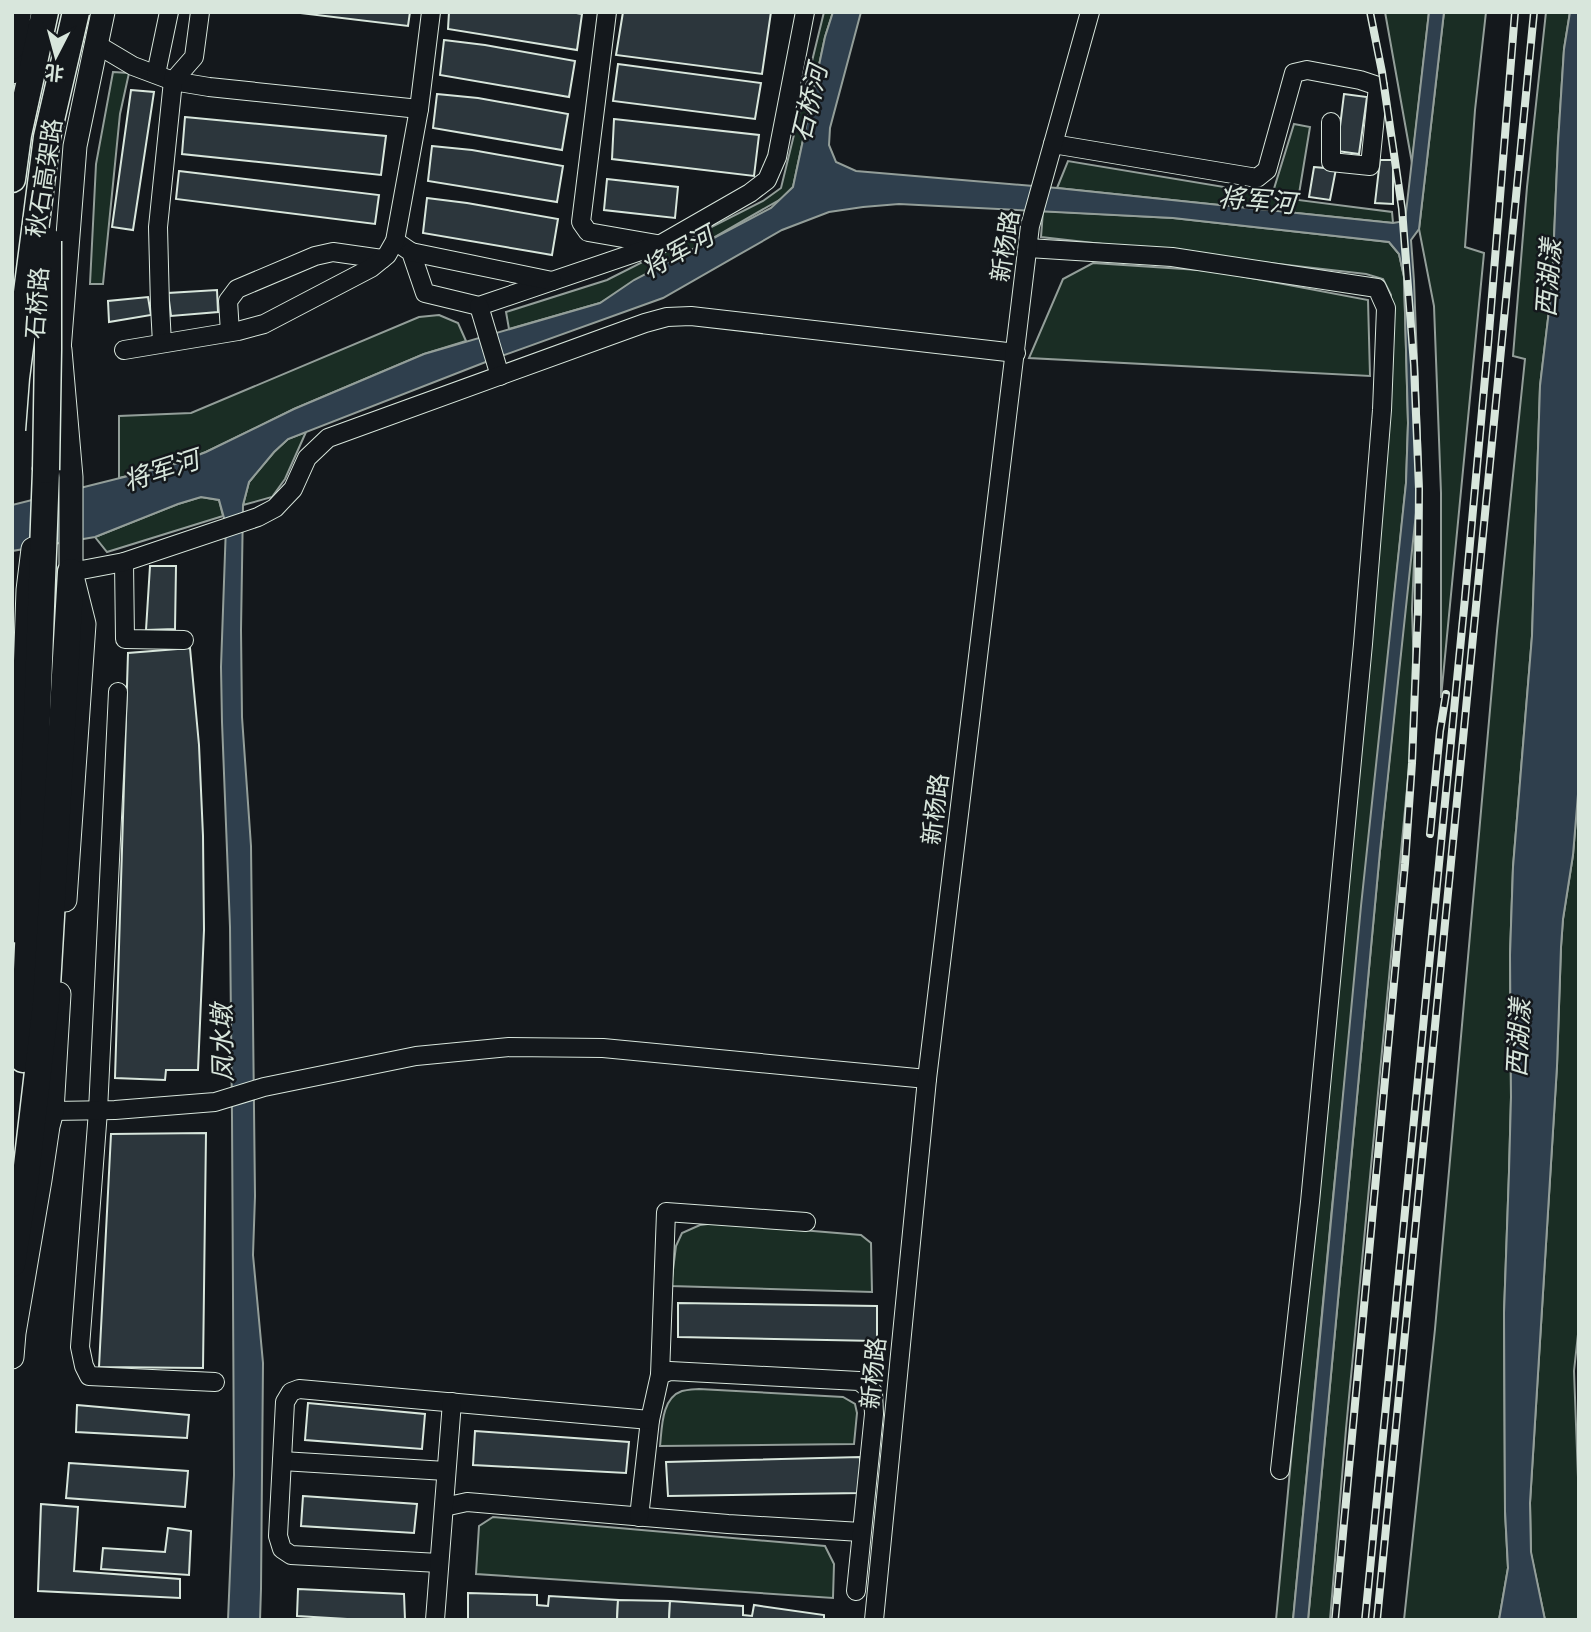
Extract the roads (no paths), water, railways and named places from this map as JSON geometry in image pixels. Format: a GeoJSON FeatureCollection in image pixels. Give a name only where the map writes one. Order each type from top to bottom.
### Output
{"type":"FeatureCollection","features":[{"type":"Feature","properties":{"kind":"highway"},"geometry":{"type":"LineString","coordinates":[[12,46],[18,12]]}},
{"type":"Feature","properties":{"kind":"highway","name":"秋石高架路"},"geometry":{"type":"LineString","coordinates":[[12,179],[18,135],[45,12]]}},
{"type":"Feature","properties":{"kind":"highway","name":"秋石高架路"},"geometry":{"type":"LineString","coordinates":[[12,430],[16,378],[47,137],[76,12]]}},
{"type":"Feature","properties":{"kind":"highway"},"geometry":{"type":"LineString","coordinates":[[12,1140],[24,1048],[19,1014],[46,457],[47,137]]}},
{"type":"Feature","properties":{"kind":"highway"},"geometry":{"type":"LineString","coordinates":[[12,1264],[25,1183],[46,1003],[70,582]]}},
{"type":"Feature","properties":{"kind":"main road"},"geometry":{"type":"LineString","coordinates":[[12,72],[26,12]]}},
{"type":"Feature","properties":{"kind":"main road","name":"石桥路"},"geometry":{"type":"LineString","coordinates":[[19,1014],[27,590],[40,476],[60,350],[75,146],[103,12]]}},
{"type":"Feature","properties":{"kind":"main road"},"geometry":{"type":"LineString","coordinates":[[12,1357],[52,1111],[84,624],[70,582],[71,477],[60,350]]}},
{"type":"Feature","properties":{"kind":"street"},"geometry":{"type":"LineString","coordinates":[[156,74],[169,12]]}},
{"type":"Feature","properties":{"kind":"street"},"geometry":{"type":"LineString","coordinates":[[162,343],[158,228],[173,80],[194,57],[200,12]]}},
{"type":"Feature","properties":{"kind":"street"},"geometry":{"type":"LineString","coordinates":[[124,350],[264,324],[371,268],[387,255],[395,240],[419,109],[431,12]]}},
{"type":"Feature","properties":{"kind":"street"},"geometry":{"type":"LineString","coordinates":[[607,12],[581,222],[588,232],[661,244]]}},
{"type":"Feature","properties":{"kind":"street"},"geometry":{"type":"LineString","coordinates":[[411,252],[425,293],[479,306],[661,244],[750,194],[766,180],[777,157],[805,12]]}},
{"type":"Feature","properties":{"kind":"street","name":"新杨路"},"geometry":{"type":"LineString","coordinates":[[874,1620],[927,1079],[1028,248],[1033,215],[1090,12]]}},
{"type":"Feature","properties":{"kind":"street"},"geometry":{"type":"LineString","coordinates":[[96,44],[133,65],[173,80],[209,87],[419,109]]}},
{"type":"Feature","properties":{"kind":"street"},"geometry":{"type":"LineString","coordinates":[[1053,144],[1257,178],[1267,170],[1294,74],[1307,70],[1378,86],[1370,166],[1331,162],[1331,122]]}},
{"type":"Feature","properties":{"kind":"street"},"geometry":{"type":"LineString","coordinates":[[395,240],[411,252],[552,281]]}},
{"type":"Feature","properties":{"kind":"street"},"geometry":{"type":"LineString","coordinates":[[1028,248],[1172,257],[1377,288],[1386,308],[1382,410],[1362,657],[1310,1202],[1280,1470]]}},
{"type":"Feature","properties":{"kind":"street"},"geometry":{"type":"LineString","coordinates":[[230,332],[228,301],[237,289],[315,256],[333,252],[382,259]]}},
{"type":"Feature","properties":{"kind":"street"},"geometry":{"type":"LineString","coordinates":[[479,306],[500,376]]}},
{"type":"Feature","properties":{"kind":"street"},"geometry":{"type":"LineString","coordinates":[[70,582],[206,536],[275,508],[293,489],[307,458],[327,438],[667,317],[691,316],[1016,353]]}},
{"type":"Feature","properties":{"kind":"street"},"geometry":{"type":"LineString","coordinates":[[12,337],[60,350]]}},
{"type":"Feature","properties":{"kind":"street"},"geometry":{"type":"LineString","coordinates":[[124,562],[125,639],[184,640]]}},
{"type":"Feature","properties":{"kind":"street"},"geometry":{"type":"LineString","coordinates":[[118,692],[98,1111],[80,1347],[89,1376],[215,1382]]}},
{"type":"Feature","properties":{"kind":"street"},"geometry":{"type":"LineString","coordinates":[[52,1111],[98,1111],[215,1102],[252,1091],[415,1056],[509,1047],[603,1048],[927,1079]]}},
{"type":"Feature","properties":{"kind":"street"},"geometry":{"type":"LineString","coordinates":[[639,1517],[650,1420],[660,1376],[666,1212],[806,1222]]}},
{"type":"Feature","properties":{"kind":"street"},"geometry":{"type":"LineString","coordinates":[[660,1376],[670,1371],[859,1381],[873,1392],[874,1414],[856,1591]]}},
{"type":"Feature","properties":{"kind":"street"},"geometry":{"type":"LineString","coordinates":[[439,1563],[291,1555],[282,1549],[278,1536],[285,1402],[291,1392],[299,1389],[650,1420]]}},
{"type":"Feature","properties":{"kind":"street"},"geometry":{"type":"LineString","coordinates":[[435,1620],[452,1402]]}},
{"type":"Feature","properties":{"kind":"street"},"geometry":{"type":"LineString","coordinates":[[282,1461],[446,1471]]}},
{"type":"Feature","properties":{"kind":"street"},"geometry":{"type":"LineString","coordinates":[[444,1507],[467,1502],[861,1532]]}},
{"type":"Feature","properties":{"kind":"water","name":"将军河"},"geometry":{"type":"Polygon","coordinates":[[[833,12],[861,12],[830,128],[829,145],[836,162],[856,171],[1057,188],[1393,223],[1405,221],[1429,12],[1444,12],[1419,229],[1411,240],[1421,466],[1380,851],[1308,1620],[1293,1620],[1361,906],[1406,483],[1408,423],[1404,277],[1399,254],[1389,242],[1173,218],[899,204],[829,212],[782,230],[663,298],[496,358],[288,439],[249,482],[243,505],[241,630],[242,717],[251,846],[255,1196],[253,1255],[263,1363],[261,1589],[260,1620],[228,1620],[234,1475],[230,927],[221,667],[226,525],[219,500],[201,497],[95,537],[12,551],[12,505],[172,465],[424,354],[600,303],[634,280],[771,208],[793,187],[825,37],[833,12]]]}},
{"type":"Feature","properties":{"kind":"water","name":"西湖漾"},"geometry":{"type":"Polygon","coordinates":[[[1570,12],[1579,12],[1579,782],[1561,947],[1557,1066],[1530,1503],[1531,1552],[1545,1620],[1499,1620],[1508,1568],[1505,1511],[1504,1313],[1511,1097],[1510,955],[1513,867],[1532,636],[1540,386],[1552,285],[1564,49],[1570,12]]]}},
{"type":"Feature","properties":{"kind":"railway"},"geometry":{"type":"LineString","coordinates":[[1335,1620],[1405,864],[1418,612],[1419,489],[1414,365],[1402,209],[1382,72],[1370,12]]}},
{"type":"Feature","properties":{"kind":"railway"},"geometry":{"type":"LineString","coordinates":[[1365,1620],[1465,598],[1515,12]]}},
{"type":"Feature","properties":{"kind":"railway"},"geometry":{"type":"LineString","coordinates":[[1377,1620],[1534,12]]}},
{"type":"Feature","properties":{"kind":"railway"},"geometry":{"type":"LineString","coordinates":[[1430,834],[1446,694]]}},
{"type":"Feature","properties":{"kind":"water label","name":"石桥河"},"geometry":{"type":"Point","coordinates":[809,103]}},
{"type":"Feature","properties":{"kind":"water label","name":"凤水墩"},"geometry":{"type":"Point","coordinates":[222,1043]}}]}
